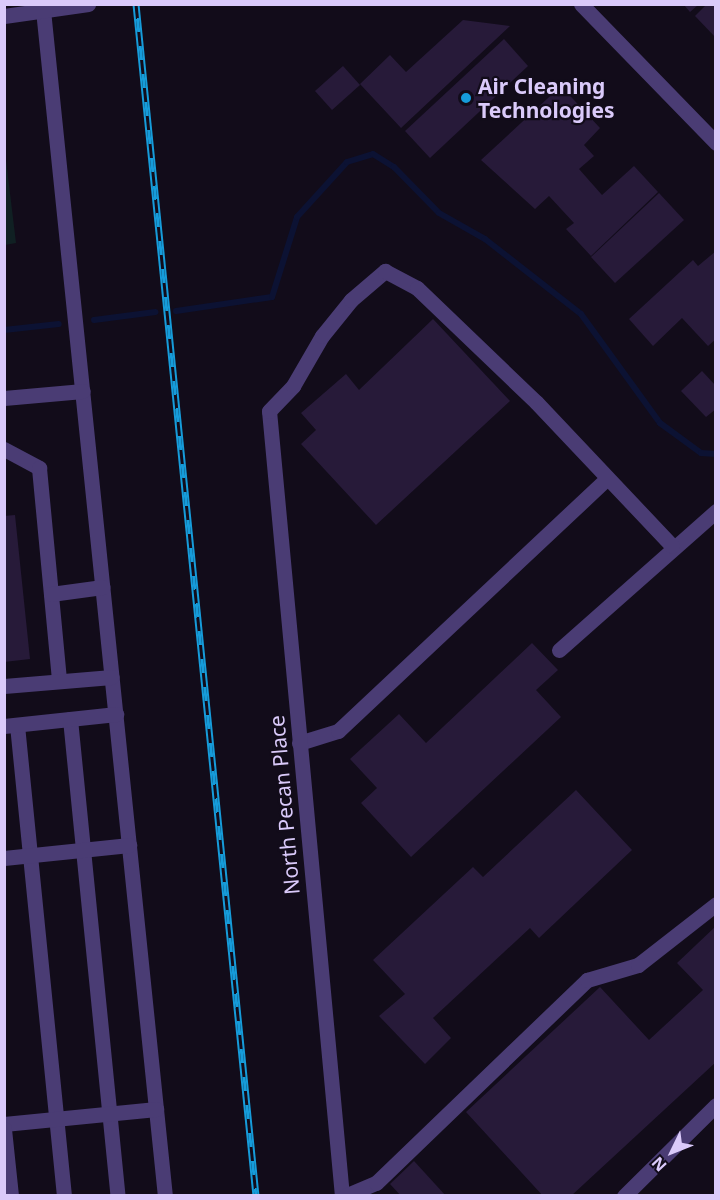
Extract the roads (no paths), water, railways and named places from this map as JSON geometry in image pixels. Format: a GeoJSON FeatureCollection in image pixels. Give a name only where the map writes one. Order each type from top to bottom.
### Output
{"type":"FeatureCollection","features":[{"type":"Feature","properties":{"kind":"street"},"geometry":{"type":"LineString","coordinates":[[4,16],[88,4]]}},
{"type":"Feature","properties":{"kind":"street"},"geometry":{"type":"LineString","coordinates":[[581,4],[716,143]]}},
{"type":"Feature","properties":{"kind":"street"},"geometry":{"type":"LineString","coordinates":[[44,10],[165,1196]]}},
{"type":"Feature","properties":{"kind":"street","name":"North Pecan Place"},"geometry":{"type":"LineString","coordinates":[[344,1196],[269,411],[293,386],[322,336],[351,300],[385,271],[417,288],[607,478]]}},
{"type":"Feature","properties":{"kind":"street"},"geometry":{"type":"LineString","coordinates":[[4,398],[83,391]]}},
{"type":"Feature","properties":{"kind":"street"},"geometry":{"type":"LineString","coordinates":[[4,449],[39,468],[59,681]]}},
{"type":"Feature","properties":{"kind":"street"},"geometry":{"type":"LineString","coordinates":[[299,743],[338,731],[607,478],[672,546]]}},
{"type":"Feature","properties":{"kind":"street"},"geometry":{"type":"LineString","coordinates":[[559,650],[672,546],[716,511]]}},
{"type":"Feature","properties":{"kind":"street"},"geometry":{"type":"LineString","coordinates":[[51,594],[103,587]]}},
{"type":"Feature","properties":{"kind":"street"},"geometry":{"type":"LineString","coordinates":[[4,686],[112,677]]}},
{"type":"Feature","properties":{"kind":"street"},"geometry":{"type":"LineString","coordinates":[[64,1196],[30,856],[11,725],[116,714]]}},
{"type":"Feature","properties":{"kind":"street"},"geometry":{"type":"LineString","coordinates":[[70,719],[118,1196]]}},
{"type":"Feature","properties":{"kind":"street"},"geometry":{"type":"LineString","coordinates":[[4,858],[129,845]]}},
{"type":"Feature","properties":{"kind":"street"},"geometry":{"type":"LineString","coordinates":[[344,1196],[376,1183],[587,980],[638,965],[716,904]]}},
{"type":"Feature","properties":{"kind":"street"},"geometry":{"type":"LineString","coordinates":[[624,1196],[716,1104]]}},
{"type":"Feature","properties":{"kind":"street"},"geometry":{"type":"LineString","coordinates":[[4,1124],[156,1109]]}},
{"type":"Feature","properties":{"kind":"street"},"geometry":{"type":"LineString","coordinates":[[4,1129],[11,1196]]}},
{"type":"Feature","properties":{"kind":"waterway"},"geometry":{"type":"LineString","coordinates":[[176,311],[272,297],[297,217],[347,162],[373,154],[394,167],[439,213],[485,239],[581,314],[660,423],[701,453],[716,454]]}},
{"type":"Feature","properties":{"kind":"waterway"},"geometry":{"type":"LineString","coordinates":[[94,320],[155,312]]}},
{"type":"Feature","properties":{"kind":"waterway"},"geometry":{"type":"LineString","coordinates":[[4,330],[59,324]]}},
{"type":"Feature","properties":{"kind":"railway"},"geometry":{"type":"LineString","coordinates":[[136,4],[256,1196]]}},
{"type":"Feature","properties":{"kind":"place","name":"Air Cleaning Technologies"},"geometry":{"type":"Point","coordinates":[466,98]}}]}
